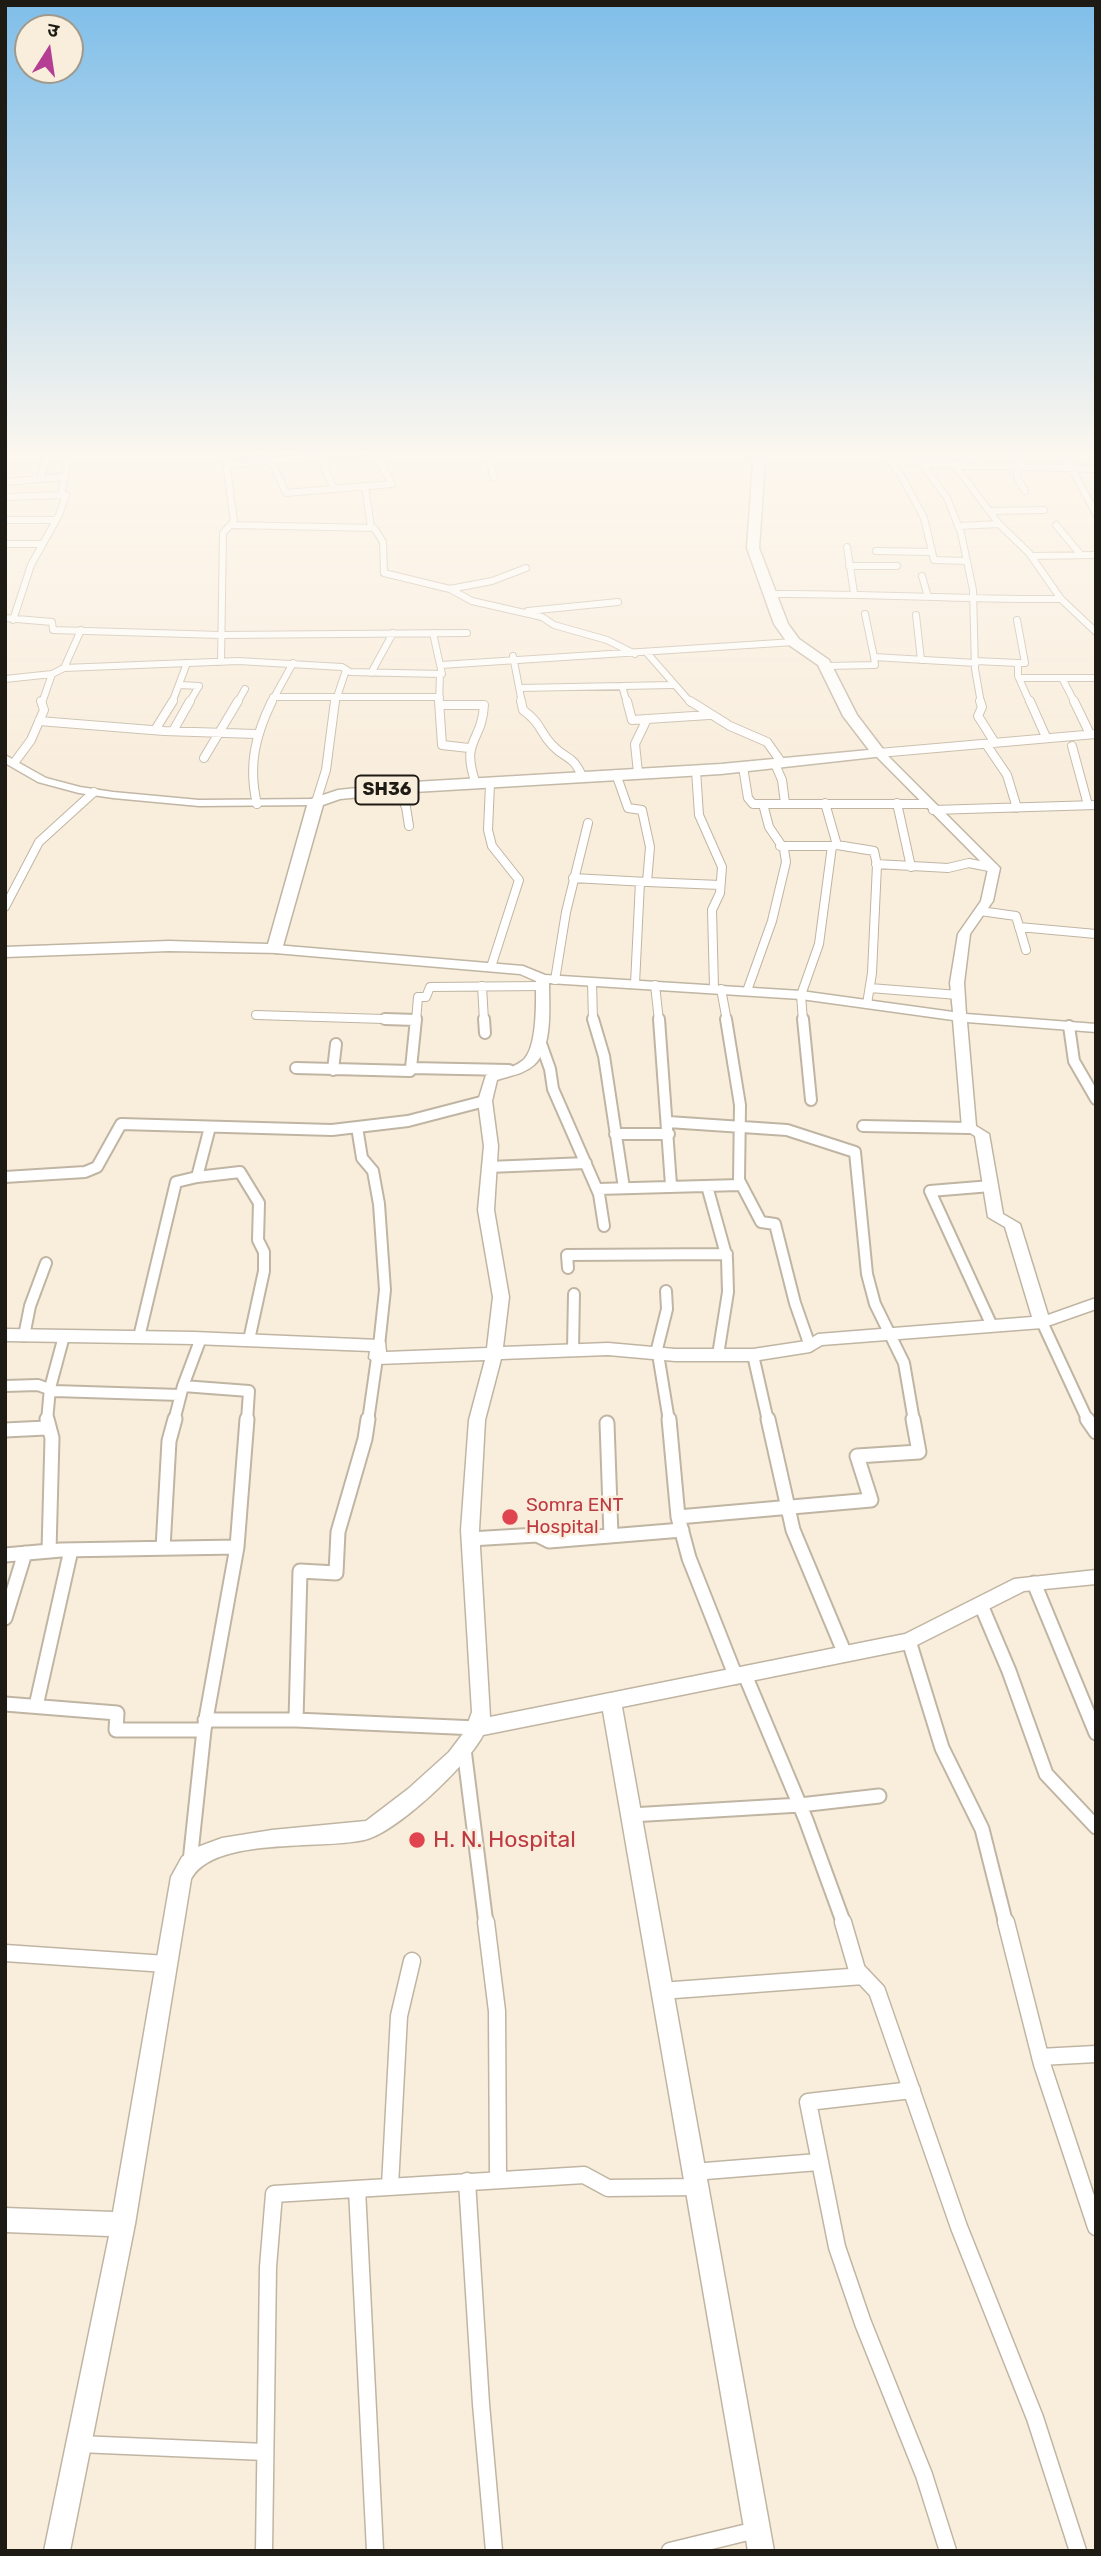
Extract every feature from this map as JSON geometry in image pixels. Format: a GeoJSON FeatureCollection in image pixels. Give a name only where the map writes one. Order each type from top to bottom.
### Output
{"type":"FeatureCollection","features":[{"type":"Feature","properties":{"kind":"highway"},"geometry":{"type":"LineString","coordinates":[[761,569],[781,624],[794,642],[825,666],[850,716],[879,753]]}},
{"type":"Feature","properties":{"kind":"highway","name":"SH36"},"geometry":{"type":"LineString","coordinates":[[316,803],[338,795],[397,789],[743,767],[879,753]]}},
{"type":"Feature","properties":{"kind":"highway"},"geometry":{"type":"LineString","coordinates":[[5,952],[169,946],[275,948],[316,803]]}},
{"type":"Feature","properties":{"kind":"street"},"geometry":{"type":"LineString","coordinates":[[29,569],[9,619],[52,622],[53,630],[221,635],[467,633]]}},
{"type":"Feature","properties":{"kind":"street"},"geometry":{"type":"LineString","coordinates":[[221,662],[222,569]]}},
{"type":"Feature","properties":{"kind":"street"},"geometry":{"type":"LineString","coordinates":[[384,569],[384,573],[450,589],[472,601],[542,617],[554,625],[607,640],[635,654]]}},
{"type":"Feature","properties":{"kind":"street"},"geometry":{"type":"LineString","coordinates":[[450,589],[492,581],[523,569]]}},
{"type":"Feature","properties":{"kind":"street"},"geometry":{"type":"LineString","coordinates":[[850,569],[854,593]]}},
{"type":"Feature","properties":{"kind":"street"},"geometry":{"type":"LineString","coordinates":[[968,569],[974,600],[972,633],[976,690],[982,707],[978,716],[1007,775],[1017,808]]}},
{"type":"Feature","properties":{"kind":"street"},"geometry":{"type":"LineString","coordinates":[[1040,569],[1061,599],[1096,632]]}},
{"type":"Feature","properties":{"kind":"street"},"geometry":{"type":"LineString","coordinates":[[922,576],[928,597]]}},
{"type":"Feature","properties":{"kind":"street"},"geometry":{"type":"LineString","coordinates":[[771,594],[854,593],[974,600],[1061,599]]}},
{"type":"Feature","properties":{"kind":"street"},"geometry":{"type":"LineString","coordinates":[[522,612],[618,602]]}},
{"type":"Feature","properties":{"kind":"street"},"geometry":{"type":"LineString","coordinates":[[825,666],[874,665],[865,614]]}},
{"type":"Feature","properties":{"kind":"street"},"geometry":{"type":"LineString","coordinates":[[916,615],[921,660]]}},
{"type":"Feature","properties":{"kind":"street"},"geometry":{"type":"LineString","coordinates":[[874,657],[1025,663],[1017,620]]}},
{"type":"Feature","properties":{"kind":"street"},"geometry":{"type":"LineString","coordinates":[[64,668],[81,630]]}},
{"type":"Feature","properties":{"kind":"street"},"geometry":{"type":"LineString","coordinates":[[371,673],[393,633]]}},
{"type":"Feature","properties":{"kind":"street"},"geometry":{"type":"LineString","coordinates":[[433,633],[440,670],[437,688],[442,746],[469,748]]}},
{"type":"Feature","properties":{"kind":"street"},"geometry":{"type":"LineString","coordinates":[[5,678],[52,674],[64,668],[221,662],[293,663],[371,673],[440,670],[514,657],[635,654],[794,642]]}},
{"type":"Feature","properties":{"kind":"street"},"geometry":{"type":"LineString","coordinates":[[647,653],[692,704],[767,742],[779,763],[785,803]]}},
{"type":"Feature","properties":{"kind":"street"},"geometry":{"type":"LineString","coordinates":[[514,657],[523,710],[537,720],[552,745],[576,762],[583,778]]}},
{"type":"Feature","properties":{"kind":"street"},"geometry":{"type":"LineString","coordinates":[[155,730],[173,702],[187,663]]}},
{"type":"Feature","properties":{"kind":"street"},"geometry":{"type":"LineString","coordinates":[[257,804],[251,761],[256,734],[293,663]]}},
{"type":"Feature","properties":{"kind":"street"},"geometry":{"type":"LineString","coordinates":[[1018,663],[1020,678],[1046,737]]}},
{"type":"Feature","properties":{"kind":"street"},"geometry":{"type":"LineString","coordinates":[[52,674],[41,700],[44,710],[31,740],[10,760],[42,780],[94,792],[159,801],[257,804],[316,803],[323,787],[330,728],[341,680],[346,670]]}},
{"type":"Feature","properties":{"kind":"street"},"geometry":{"type":"LineString","coordinates":[[1020,678],[1096,678]]}},
{"type":"Feature","properties":{"kind":"street"},"geometry":{"type":"LineString","coordinates":[[879,753],[1093,734],[1062,678]]}},
{"type":"Feature","properties":{"kind":"street"},"geometry":{"type":"LineString","coordinates":[[173,731],[199,686],[180,685]]}},
{"type":"Feature","properties":{"kind":"street"},"geometry":{"type":"LineString","coordinates":[[519,688],[673,685]]}},
{"type":"Feature","properties":{"kind":"street"},"geometry":{"type":"LineString","coordinates":[[622,686],[632,720],[711,715]]}},
{"type":"Feature","properties":{"kind":"street"},"geometry":{"type":"LineString","coordinates":[[204,758],[245,689]]}},
{"type":"Feature","properties":{"kind":"street"},"geometry":{"type":"LineString","coordinates":[[273,697],[338,696],[484,705],[482,726],[469,748],[470,767],[483,784],[492,846],[519,880],[491,967]]}},
{"type":"Feature","properties":{"kind":"street"},"geometry":{"type":"LineString","coordinates":[[638,773],[633,748],[636,736],[647,719]]}},
{"type":"Feature","properties":{"kind":"street"},"geometry":{"type":"LineString","coordinates":[[39,721],[256,734]]}},
{"type":"Feature","properties":{"kind":"street"},"geometry":{"type":"LineString","coordinates":[[743,767],[748,798],[752,804],[897,803],[930,807],[1017,808],[1092,805],[1072,746]]}},
{"type":"Feature","properties":{"kind":"street"},"geometry":{"type":"LineString","coordinates":[[879,753],[930,807],[994,868]]}},
{"type":"Feature","properties":{"kind":"street"},"geometry":{"type":"LineString","coordinates":[[696,770],[699,814],[722,867],[720,885],[712,910],[718,988],[737,1078],[739,1126],[736,1158],[740,1185],[759,1212],[761,1222],[775,1224],[795,1303],[810,1346]]}},
{"type":"Feature","properties":{"kind":"street"},"geometry":{"type":"LineString","coordinates":[[616,774],[628,807],[642,810],[650,847],[643,882],[635,984]]}},
{"type":"Feature","properties":{"kind":"street"},"geometry":{"type":"LineString","coordinates":[[397,789],[409,826]]}},
{"type":"Feature","properties":{"kind":"street"},"geometry":{"type":"LineString","coordinates":[[5,907],[38,842],[94,792]]}},
{"type":"Feature","properties":{"kind":"street"},"geometry":{"type":"LineString","coordinates":[[811,1100],[800,995],[819,944],[834,846],[825,803]]}},
{"type":"Feature","properties":{"kind":"street"},"geometry":{"type":"LineString","coordinates":[[897,803],[911,867]]}},
{"type":"Feature","properties":{"kind":"street"},"geometry":{"type":"LineString","coordinates":[[747,991],[757,971],[784,883],[785,852],[769,829],[763,804]]}},
{"type":"Feature","properties":{"kind":"street"},"geometry":{"type":"LineString","coordinates":[[190,1862],[210,1852],[247,1841],[369,1831],[433,1781],[464,1749],[477,1728],[482,1712],[470,1539],[477,1420],[494,1355],[501,1297],[485,1210],[491,1146],[485,1101],[491,1079],[533,1059],[539,1037],[546,981],[588,823]]}},
{"type":"Feature","properties":{"kind":"street"},"geometry":{"type":"LineString","coordinates":[[780,845],[868,848],[874,851],[876,864],[867,1004]]}},
{"type":"Feature","properties":{"kind":"street"},"geometry":{"type":"LineString","coordinates":[[876,864],[948,868],[969,863],[994,868]]}},
{"type":"Feature","properties":{"kind":"street"},"geometry":{"type":"LineString","coordinates":[[969,1128],[958,995],[964,934],[987,901],[994,868]]}},
{"type":"Feature","properties":{"kind":"street"},"geometry":{"type":"LineString","coordinates":[[573,878],[720,885]]}},
{"type":"Feature","properties":{"kind":"street"},"geometry":{"type":"LineString","coordinates":[[980,911],[1016,916],[1026,950]]}},
{"type":"Feature","properties":{"kind":"street"},"geometry":{"type":"LineString","coordinates":[[1019,927],[1096,934]]}},
{"type":"Feature","properties":{"kind":"street"},"geometry":{"type":"LineString","coordinates":[[275,948],[523,970],[546,981]]}},
{"type":"Feature","properties":{"kind":"street"},"geometry":{"type":"LineString","coordinates":[[411,1068],[418,997],[426,997],[430,987],[546,981],[718,988],[800,995],[958,1017],[1096,1028]]}},
{"type":"Feature","properties":{"kind":"street"},"geometry":{"type":"LineString","coordinates":[[592,982],[593,1023],[604,1056],[624,1188]]}},
{"type":"Feature","properties":{"kind":"street"},"geometry":{"type":"LineString","coordinates":[[482,985],[485,1033]]}},
{"type":"Feature","properties":{"kind":"street"},"geometry":{"type":"LineString","coordinates":[[656,985],[671,1185]]}},
{"type":"Feature","properties":{"kind":"street"},"geometry":{"type":"LineString","coordinates":[[870,988],[958,995]]}},
{"type":"Feature","properties":{"kind":"street"},"geometry":{"type":"LineString","coordinates":[[256,1015],[416,1020]]}},
{"type":"Feature","properties":{"kind":"street"},"geometry":{"type":"LineString","coordinates":[[1069,1026],[1074,1061],[1096,1099]]}},
{"type":"Feature","properties":{"kind":"street"},"geometry":{"type":"LineString","coordinates":[[539,1037],[550,1069],[553,1089],[597,1189],[604,1226]]}},
{"type":"Feature","properties":{"kind":"street"},"geometry":{"type":"LineString","coordinates":[[333,1070],[336,1044]]}},
{"type":"Feature","properties":{"kind":"street"},"geometry":{"type":"LineString","coordinates":[[296,1068],[509,1070]]}},
{"type":"Feature","properties":{"kind":"street"},"geometry":{"type":"LineString","coordinates":[[5,1177],[85,1172],[97,1167],[121,1124],[332,1130],[408,1121],[485,1101]]}},
{"type":"Feature","properties":{"kind":"street"},"geometry":{"type":"LineString","coordinates":[[668,1122],[787,1130],[856,1152],[867,1274],[875,1304],[904,1363],[919,1452],[857,1456],[871,1500],[678,1517]]}},
{"type":"Feature","properties":{"kind":"street"},"geometry":{"type":"LineString","coordinates":[[863,1126],[969,1128],[982,1134],[996,1217],[1012,1224],[1042,1322],[1069,1376],[1083,1413],[1096,1432]]}},
{"type":"Feature","properties":{"kind":"street"},"geometry":{"type":"LineString","coordinates":[[197,1177],[210,1127]]}},
{"type":"Feature","properties":{"kind":"street"},"geometry":{"type":"LineString","coordinates":[[296,1720],[300,1571],[336,1573],[338,1532],[365,1439],[385,1290],[379,1205],[373,1171],[362,1158],[357,1127]]}},
{"type":"Feature","properties":{"kind":"street"},"geometry":{"type":"LineString","coordinates":[[615,1134],[669,1134]]}},
{"type":"Feature","properties":{"kind":"street"},"geometry":{"type":"LineString","coordinates":[[489,1167],[586,1163]]}},
{"type":"Feature","properties":{"kind":"street"},"geometry":{"type":"LineString","coordinates":[[139,1337],[176,1182],[240,1172],[259,1203],[258,1240],[264,1252],[264,1271],[248,1340]]}},
{"type":"Feature","properties":{"kind":"street"},"geometry":{"type":"LineString","coordinates":[[597,1189],[740,1185]]}},
{"type":"Feature","properties":{"kind":"street"},"geometry":{"type":"LineString","coordinates":[[707,1186],[727,1254],[728,1292],[718,1355]]}},
{"type":"Feature","properties":{"kind":"street"},"geometry":{"type":"LineString","coordinates":[[991,1186],[930,1191],[992,1326]]}},
{"type":"Feature","properties":{"kind":"street"},"geometry":{"type":"LineString","coordinates":[[568,1268],[567,1255],[727,1254]]}},
{"type":"Feature","properties":{"kind":"street"},"geometry":{"type":"LineString","coordinates":[[24,1335],[30,1306],[46,1263]]}},
{"type":"Feature","properties":{"kind":"street"},"geometry":{"type":"LineString","coordinates":[[666,1292],[667,1309],[657,1354],[667,1399],[681,1530],[717,1632],[800,1805],[841,1914],[857,1970],[877,1992],[959,2227],[1035,2418],[1078,2551]]}},
{"type":"Feature","properties":{"kind":"street"},"geometry":{"type":"LineString","coordinates":[[573,1350],[574,1294]]}},
{"type":"Feature","properties":{"kind":"street"},"geometry":{"type":"LineString","coordinates":[[5,1335],[248,1340],[378,1352],[494,1355],[608,1349],[657,1354],[753,1355],[810,1346],[818,1340],[1042,1322],[1096,1303]]}},
{"type":"Feature","properties":{"kind":"street"},"geometry":{"type":"LineString","coordinates":[[49,1551],[52,1438],[46,1428],[51,1390],[64,1336]]}},
{"type":"Feature","properties":{"kind":"street"},"geometry":{"type":"LineString","coordinates":[[163,1548],[169,1441],[181,1391],[201,1338]]}},
{"type":"Feature","properties":{"kind":"street"},"geometry":{"type":"LineString","coordinates":[[753,1355],[793,1530],[845,1654]]}},
{"type":"Feature","properties":{"kind":"street"},"geometry":{"type":"LineString","coordinates":[[5,1386],[38,1385],[51,1390],[249,1391],[237,1547],[205,1725],[190,1862],[181,1877],[123,2224],[57,2551]]}},
{"type":"Feature","properties":{"kind":"street"},"geometry":{"type":"LineString","coordinates":[[607,1423],[611,1536]]}},
{"type":"Feature","properties":{"kind":"street"},"geometry":{"type":"LineString","coordinates":[[5,1430],[46,1428]]}},
{"type":"Feature","properties":{"kind":"street"},"geometry":{"type":"LineString","coordinates":[[470,1539],[537,1535],[550,1541],[681,1530]]}},
{"type":"Feature","properties":{"kind":"street"},"geometry":{"type":"LineString","coordinates":[[5,1555],[71,1550],[237,1547]]}},
{"type":"Feature","properties":{"kind":"street"},"geometry":{"type":"LineString","coordinates":[[36,1706],[71,1550]]}},
{"type":"Feature","properties":{"kind":"street"},"geometry":{"type":"LineString","coordinates":[[5,1618],[25,1553]]}},
{"type":"Feature","properties":{"kind":"street"},"geometry":{"type":"LineString","coordinates":[[5,1704],[117,1713],[116,1730],[296,1720],[477,1728],[909,1642],[1021,1584],[1096,1577]]}},
{"type":"Feature","properties":{"kind":"street"},"geometry":{"type":"LineString","coordinates":[[1034,1583],[1096,1733]]}},
{"type":"Feature","properties":{"kind":"street"},"geometry":{"type":"LineString","coordinates":[[981,1605],[1009,1671],[1046,1773],[1096,1828]]}},
{"type":"Feature","properties":{"kind":"street"},"geometry":{"type":"LineString","coordinates":[[909,1642],[942,1748],[982,1829],[1040,2057],[1096,2227]]}},
{"type":"Feature","properties":{"kind":"street"},"geometry":{"type":"LineString","coordinates":[[611,1702],[759,2540],[670,2551]]}},
{"type":"Feature","properties":{"kind":"street"},"geometry":{"type":"LineString","coordinates":[[464,1749],[497,2011],[498,2179]]}},
{"type":"Feature","properties":{"kind":"street"},"geometry":{"type":"LineString","coordinates":[[631,1815],[800,1805],[879,1796]]}},
{"type":"Feature","properties":{"kind":"street"},"geometry":{"type":"LineString","coordinates":[[5,1952],[166,1964]]}},
{"type":"Feature","properties":{"kind":"street"},"geometry":{"type":"LineString","coordinates":[[390,2186],[399,2016],[412,1961]]}},
{"type":"Feature","properties":{"kind":"street"},"geometry":{"type":"LineString","coordinates":[[661,1991],[863,1976]]}},
{"type":"Feature","properties":{"kind":"street"},"geometry":{"type":"LineString","coordinates":[[1040,2057],[1096,2054]]}},
{"type":"Feature","properties":{"kind":"street"},"geometry":{"type":"LineString","coordinates":[[912,2090],[808,2102],[837,2247],[863,2323],[924,2474],[948,2551]]}},
{"type":"Feature","properties":{"kind":"street"},"geometry":{"type":"LineString","coordinates":[[264,2551],[268,2267],[274,2194],[584,2175],[608,2188],[818,2162]]}},
{"type":"Feature","properties":{"kind":"street"},"geometry":{"type":"LineString","coordinates":[[467,2181],[481,2404],[494,2551]]}},
{"type":"Feature","properties":{"kind":"street"},"geometry":{"type":"LineString","coordinates":[[357,2189],[375,2551]]}},
{"type":"Feature","properties":{"kind":"street"},"geometry":{"type":"LineString","coordinates":[[5,2220],[123,2224]]}},
{"type":"Feature","properties":{"kind":"street"},"geometry":{"type":"LineString","coordinates":[[79,2444],[265,2452]]}},
{"type":"Feature","properties":{"kind":"place","name":"Somra ENT Hospital"},"geometry":{"type":"Point","coordinates":[510,1517]}},
{"type":"Feature","properties":{"kind":"place","name":"H. N. Hospital"},"geometry":{"type":"Point","coordinates":[417,1840]}}]}
